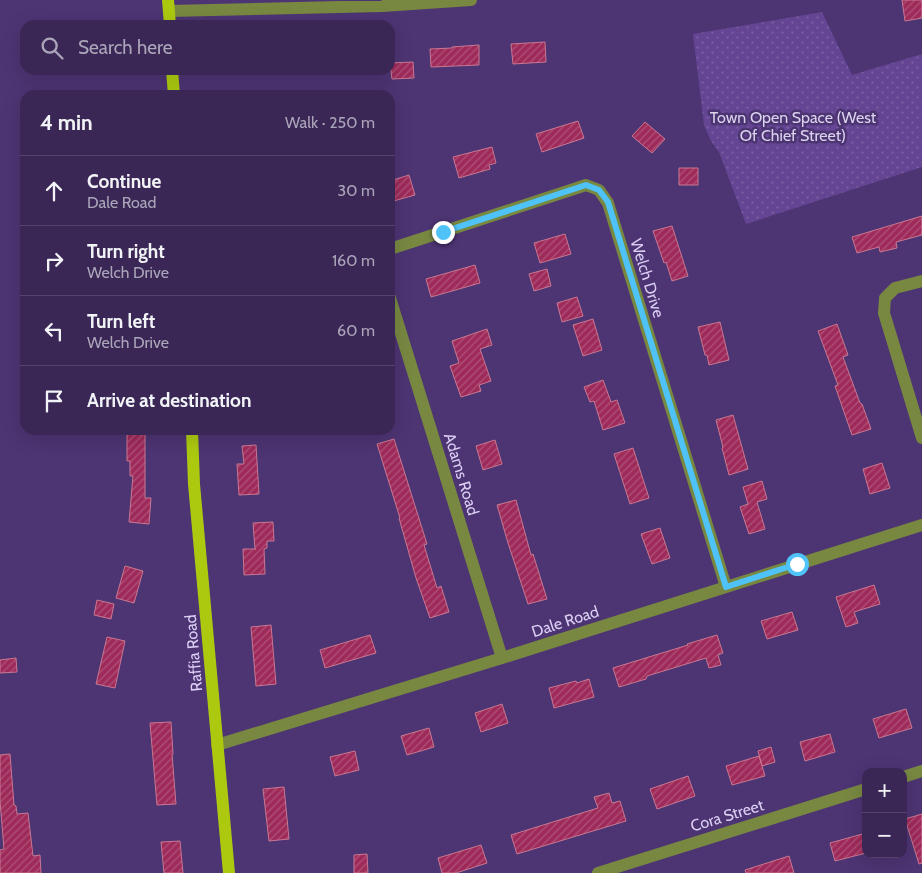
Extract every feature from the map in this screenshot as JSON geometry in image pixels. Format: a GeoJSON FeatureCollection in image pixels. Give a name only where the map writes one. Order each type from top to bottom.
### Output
{"type":"FeatureCollection","features":[{"type":"Feature","properties":{"kind":"main road"},"geometry":{"type":"LineString","coordinates":[[169,5],[170,20]]}},
{"type":"Feature","properties":{"kind":"main road"},"geometry":{"type":"LineString","coordinates":[[172,75],[174,90]]}},
{"type":"Feature","properties":{"kind":"main road","name":"Raffia Road"},"geometry":{"type":"LineString","coordinates":[[192,435],[194,484],[229,873]]}},
{"type":"Feature","properties":{"kind":"street"},"geometry":{"type":"LineString","coordinates":[[169,5],[382,6],[471,0]]}},
{"type":"Feature","properties":{"kind":"street","name":"Welch Drive"},"geometry":{"type":"LineString","coordinates":[[395,247],[586,185],[599,190],[608,202],[726,587]]}},
{"type":"Feature","properties":{"kind":"street"},"geometry":{"type":"LineString","coordinates":[[922,280],[895,288],[885,298],[884,313],[922,438]]}},
{"type":"Feature","properties":{"kind":"street","name":"Adams Road"},"geometry":{"type":"LineString","coordinates":[[395,314],[502,658]]}},
{"type":"Feature","properties":{"kind":"street","name":"Dale Road"},"geometry":{"type":"LineString","coordinates":[[217,745],[502,658],[922,525]]}},
{"type":"Feature","properties":{"kind":"street"},"geometry":{"type":"LineString","coordinates":[[907,776],[922,771]]}},
{"type":"Feature","properties":{"kind":"street","name":"Cora Street"},"geometry":{"type":"LineString","coordinates":[[598,873],[862,790]]}},
{"type":"Feature","properties":{"kind":"green space","name":"Town Open Space (West Of Chief Street)"},"geometry":{"type":"Polygon","coordinates":[[[822,12],[852,75],[922,54],[922,167],[746,224],[719,152],[711,141],[704,125],[693,34],[822,12]]]}},
{"type":"Feature","properties":{"kind":"building"},"geometry":{"type":"Polygon","coordinates":[[[902,0],[922,0],[922,18],[905,21],[902,0]]]}},
{"type":"Feature","properties":{"kind":"building"},"geometry":{"type":"Polygon","coordinates":[[[545,42],[546,62],[513,64],[511,44],[545,42]]]}},
{"type":"Feature","properties":{"kind":"building"},"geometry":{"type":"Polygon","coordinates":[[[479,45],[479,65],[431,67],[430,49],[479,45]]]}},
{"type":"Feature","properties":{"kind":"building"},"geometry":{"type":"Polygon","coordinates":[[[413,62],[414,78],[392,79],[392,75],[395,75],[395,63],[413,62]]]}},
{"type":"Feature","properties":{"kind":"building"},"geometry":{"type":"Polygon","coordinates":[[[578,121],[584,138],[542,152],[536,134],[578,121]]]}},
{"type":"Feature","properties":{"kind":"building"},"geometry":{"type":"Polygon","coordinates":[[[645,122],[665,139],[652,153],[632,136],[645,122]]]}},
{"type":"Feature","properties":{"kind":"building"},"geometry":{"type":"Polygon","coordinates":[[[492,147],[496,163],[489,165],[490,169],[459,178],[453,157],[492,147]]]}},
{"type":"Feature","properties":{"kind":"building"},"geometry":{"type":"Polygon","coordinates":[[[679,168],[698,168],[698,185],[679,185],[679,168]]]}},
{"type":"Feature","properties":{"kind":"building"},"geometry":{"type":"Polygon","coordinates":[[[409,175],[415,195],[395,201],[395,179],[409,175]]]}},
{"type":"Feature","properties":{"kind":"building"},"geometry":{"type":"Polygon","coordinates":[[[922,216],[922,235],[896,242],[897,248],[880,252],[879,247],[857,253],[852,237],[922,216]]]}},
{"type":"Feature","properties":{"kind":"building"},"geometry":{"type":"Polygon","coordinates":[[[672,226],[688,276],[672,281],[653,231],[672,226]]]}},
{"type":"Feature","properties":{"kind":"building"},"geometry":{"type":"Polygon","coordinates":[[[565,234],[571,254],[540,263],[534,243],[565,234]]]}},
{"type":"Feature","properties":{"kind":"building"},"geometry":{"type":"Polygon","coordinates":[[[475,265],[480,283],[431,297],[426,279],[475,265]]]}},
{"type":"Feature","properties":{"kind":"building"},"geometry":{"type":"Polygon","coordinates":[[[547,269],[551,286],[534,291],[529,274],[547,269]]]}},
{"type":"Feature","properties":{"kind":"building"},"geometry":{"type":"Polygon","coordinates":[[[577,297],[583,316],[562,322],[557,303],[577,297]]]}},
{"type":"Feature","properties":{"kind":"building"},"geometry":{"type":"Polygon","coordinates":[[[593,319],[602,350],[583,356],[573,325],[593,319]]]}},
{"type":"Feature","properties":{"kind":"building"},"geometry":{"type":"Polygon","coordinates":[[[720,322],[729,360],[709,365],[698,327],[720,322]]]}},
{"type":"Feature","properties":{"kind":"building"},"geometry":{"type":"Polygon","coordinates":[[[837,324],[848,355],[843,357],[871,429],[852,435],[835,386],[838,385],[818,331],[837,324]]]}},
{"type":"Feature","properties":{"kind":"building"},"geometry":{"type":"Polygon","coordinates":[[[487,329],[492,345],[480,349],[491,381],[479,385],[481,391],[461,397],[450,366],[459,363],[452,341],[487,329]]]}},
{"type":"Feature","properties":{"kind":"building"},"geometry":{"type":"Polygon","coordinates":[[[603,380],[611,402],[617,400],[625,423],[603,430],[594,401],[590,402],[584,387],[603,380]]]}},
{"type":"Feature","properties":{"kind":"building"},"geometry":{"type":"Polygon","coordinates":[[[733,415],[748,469],[729,475],[716,420],[733,415]]]}},
{"type":"Feature","properties":{"kind":"building"},"geometry":{"type":"Polygon","coordinates":[[[127,435],[145,435],[145,498],[151,498],[149,524],[129,522],[133,476],[130,476],[130,461],[127,461],[127,435]]]}},
{"type":"Feature","properties":{"kind":"building"},"geometry":{"type":"Polygon","coordinates":[[[394,439],[427,544],[424,545],[437,588],[441,586],[449,612],[430,618],[416,578],[377,444],[394,439]]]}},
{"type":"Feature","properties":{"kind":"building"},"geometry":{"type":"Polygon","coordinates":[[[495,440],[502,464],[483,470],[476,446],[495,440]]]}},
{"type":"Feature","properties":{"kind":"building"},"geometry":{"type":"Polygon","coordinates":[[[256,445],[259,494],[239,495],[237,464],[244,464],[242,446],[256,445]]]}},
{"type":"Feature","properties":{"kind":"building"},"geometry":{"type":"Polygon","coordinates":[[[633,448],[649,498],[630,504],[614,454],[633,448]]]}},
{"type":"Feature","properties":{"kind":"building"},"geometry":{"type":"Polygon","coordinates":[[[882,463],[890,488],[870,494],[863,469],[882,463]]]}},
{"type":"Feature","properties":{"kind":"building"},"geometry":{"type":"Polygon","coordinates":[[[762,481],[767,499],[757,502],[765,529],[749,534],[740,507],[748,504],[743,487],[762,481]]]}},
{"type":"Feature","properties":{"kind":"building"},"geometry":{"type":"Polygon","coordinates":[[[516,500],[531,555],[533,554],[547,599],[528,604],[497,505],[516,500]]]}},
{"type":"Feature","properties":{"kind":"building"},"geometry":{"type":"Polygon","coordinates":[[[273,522],[274,541],[267,541],[267,548],[264,549],[265,574],[244,575],[243,549],[255,549],[253,523],[273,522]]]}},
{"type":"Feature","properties":{"kind":"building"},"geometry":{"type":"Polygon","coordinates":[[[660,528],[670,558],[652,564],[641,534],[660,528]]]}},
{"type":"Feature","properties":{"kind":"building"},"geometry":{"type":"Polygon","coordinates":[[[125,566],[143,571],[134,603],[116,598],[125,566]]]}},
{"type":"Feature","properties":{"kind":"building"},"geometry":{"type":"Polygon","coordinates":[[[874,585],[880,604],[854,612],[858,623],[846,627],[836,597],[874,585]]]}},
{"type":"Feature","properties":{"kind":"building"},"geometry":{"type":"Polygon","coordinates":[[[97,600],[114,604],[111,619],[94,615],[97,600]]]}},
{"type":"Feature","properties":{"kind":"building"},"geometry":{"type":"Polygon","coordinates":[[[792,612],[798,630],[767,639],[761,621],[792,612]]]}},
{"type":"Feature","properties":{"kind":"building"},"geometry":{"type":"Polygon","coordinates":[[[271,625],[276,684],[256,686],[251,627],[271,625]]]}},
{"type":"Feature","properties":{"kind":"building"},"geometry":{"type":"Polygon","coordinates":[[[370,635],[376,653],[325,668],[320,650],[370,635]]]}},
{"type":"Feature","properties":{"kind":"building"},"geometry":{"type":"Polygon","coordinates":[[[717,635],[723,653],[718,655],[721,665],[709,668],[706,658],[647,676],[646,679],[619,687],[613,668],[717,635]]]}},
{"type":"Feature","properties":{"kind":"building"},"geometry":{"type":"Polygon","coordinates":[[[107,637],[125,641],[115,688],[96,684],[107,637]]]}},
{"type":"Feature","properties":{"kind":"building"},"geometry":{"type":"Polygon","coordinates":[[[16,658],[17,672],[0,673],[0,660],[16,658]]]}},
{"type":"Feature","properties":{"kind":"building"},"geometry":{"type":"Polygon","coordinates":[[[589,679],[594,697],[554,708],[549,688],[589,679]]]}},
{"type":"Feature","properties":{"kind":"building"},"geometry":{"type":"Polygon","coordinates":[[[502,704],[508,723],[481,732],[475,713],[502,704]]]}},
{"type":"Feature","properties":{"kind":"building"},"geometry":{"type":"Polygon","coordinates":[[[906,709],[912,728],[879,738],[873,719],[906,709]]]}},
{"type":"Feature","properties":{"kind":"building"},"geometry":{"type":"Polygon","coordinates":[[[171,722],[176,804],[157,805],[150,723],[171,722]]]}},
{"type":"Feature","properties":{"kind":"building"},"geometry":{"type":"Polygon","coordinates":[[[429,728],[434,747],[407,755],[401,736],[429,728]]]}},
{"type":"Feature","properties":{"kind":"building"},"geometry":{"type":"Polygon","coordinates":[[[830,734],[835,752],[805,761],[800,742],[830,734]]]}},
{"type":"Feature","properties":{"kind":"building"},"geometry":{"type":"Polygon","coordinates":[[[771,747],[775,762],[762,766],[758,751],[771,747]]]}},
{"type":"Feature","properties":{"kind":"building"},"geometry":{"type":"Polygon","coordinates":[[[355,751],[359,770],[335,776],[330,757],[355,751]]]}},
{"type":"Feature","properties":{"kind":"building"},"geometry":{"type":"Polygon","coordinates":[[[10,754],[14,805],[16,806],[17,814],[28,813],[33,856],[40,855],[41,873],[0,873],[0,850],[4,849],[0,801],[0,755],[10,754]]]}},
{"type":"Feature","properties":{"kind":"building"},"geometry":{"type":"Polygon","coordinates":[[[759,756],[765,776],[732,785],[726,766],[759,756]]]}},
{"type":"Feature","properties":{"kind":"building"},"geometry":{"type":"Polygon","coordinates":[[[688,776],[695,796],[657,809],[650,789],[688,776]]]}},
{"type":"Feature","properties":{"kind":"building"},"geometry":{"type":"Polygon","coordinates":[[[284,787],[289,839],[269,841],[263,789],[284,787]]]}},
{"type":"Feature","properties":{"kind":"building"},"geometry":{"type":"Polygon","coordinates":[[[609,793],[612,803],[620,801],[626,821],[517,854],[511,835],[598,808],[594,797],[609,793]]]}},
{"type":"Feature","properties":{"kind":"building"},"geometry":{"type":"Polygon","coordinates":[[[922,814],[922,863],[919,864],[907,825],[907,818],[922,814]]]}},
{"type":"Feature","properties":{"kind":"building"},"geometry":{"type":"Polygon","coordinates":[[[862,834],[862,854],[835,861],[830,843],[862,834]]]}},
{"type":"Feature","properties":{"kind":"building"},"geometry":{"type":"Polygon","coordinates":[[[180,841],[183,873],[164,873],[161,842],[180,841]]]}},
{"type":"Feature","properties":{"kind":"building"},"geometry":{"type":"Polygon","coordinates":[[[481,845],[487,863],[456,873],[442,873],[438,858],[481,845]]]}},
{"type":"Feature","properties":{"kind":"building"},"geometry":{"type":"Polygon","coordinates":[[[367,854],[368,873],[354,873],[354,855],[367,854]]]}},
{"type":"Feature","properties":{"kind":"building"},"geometry":{"type":"Polygon","coordinates":[[[789,856],[794,873],[746,873],[745,870],[789,856]]]}},
{"type":"Feature","properties":{"kind":"route"},"geometry":{"type":"LineString","coordinates":[[443,232],[586,185],[599,190],[608,202],[726,587],[797,564]]}}]}
